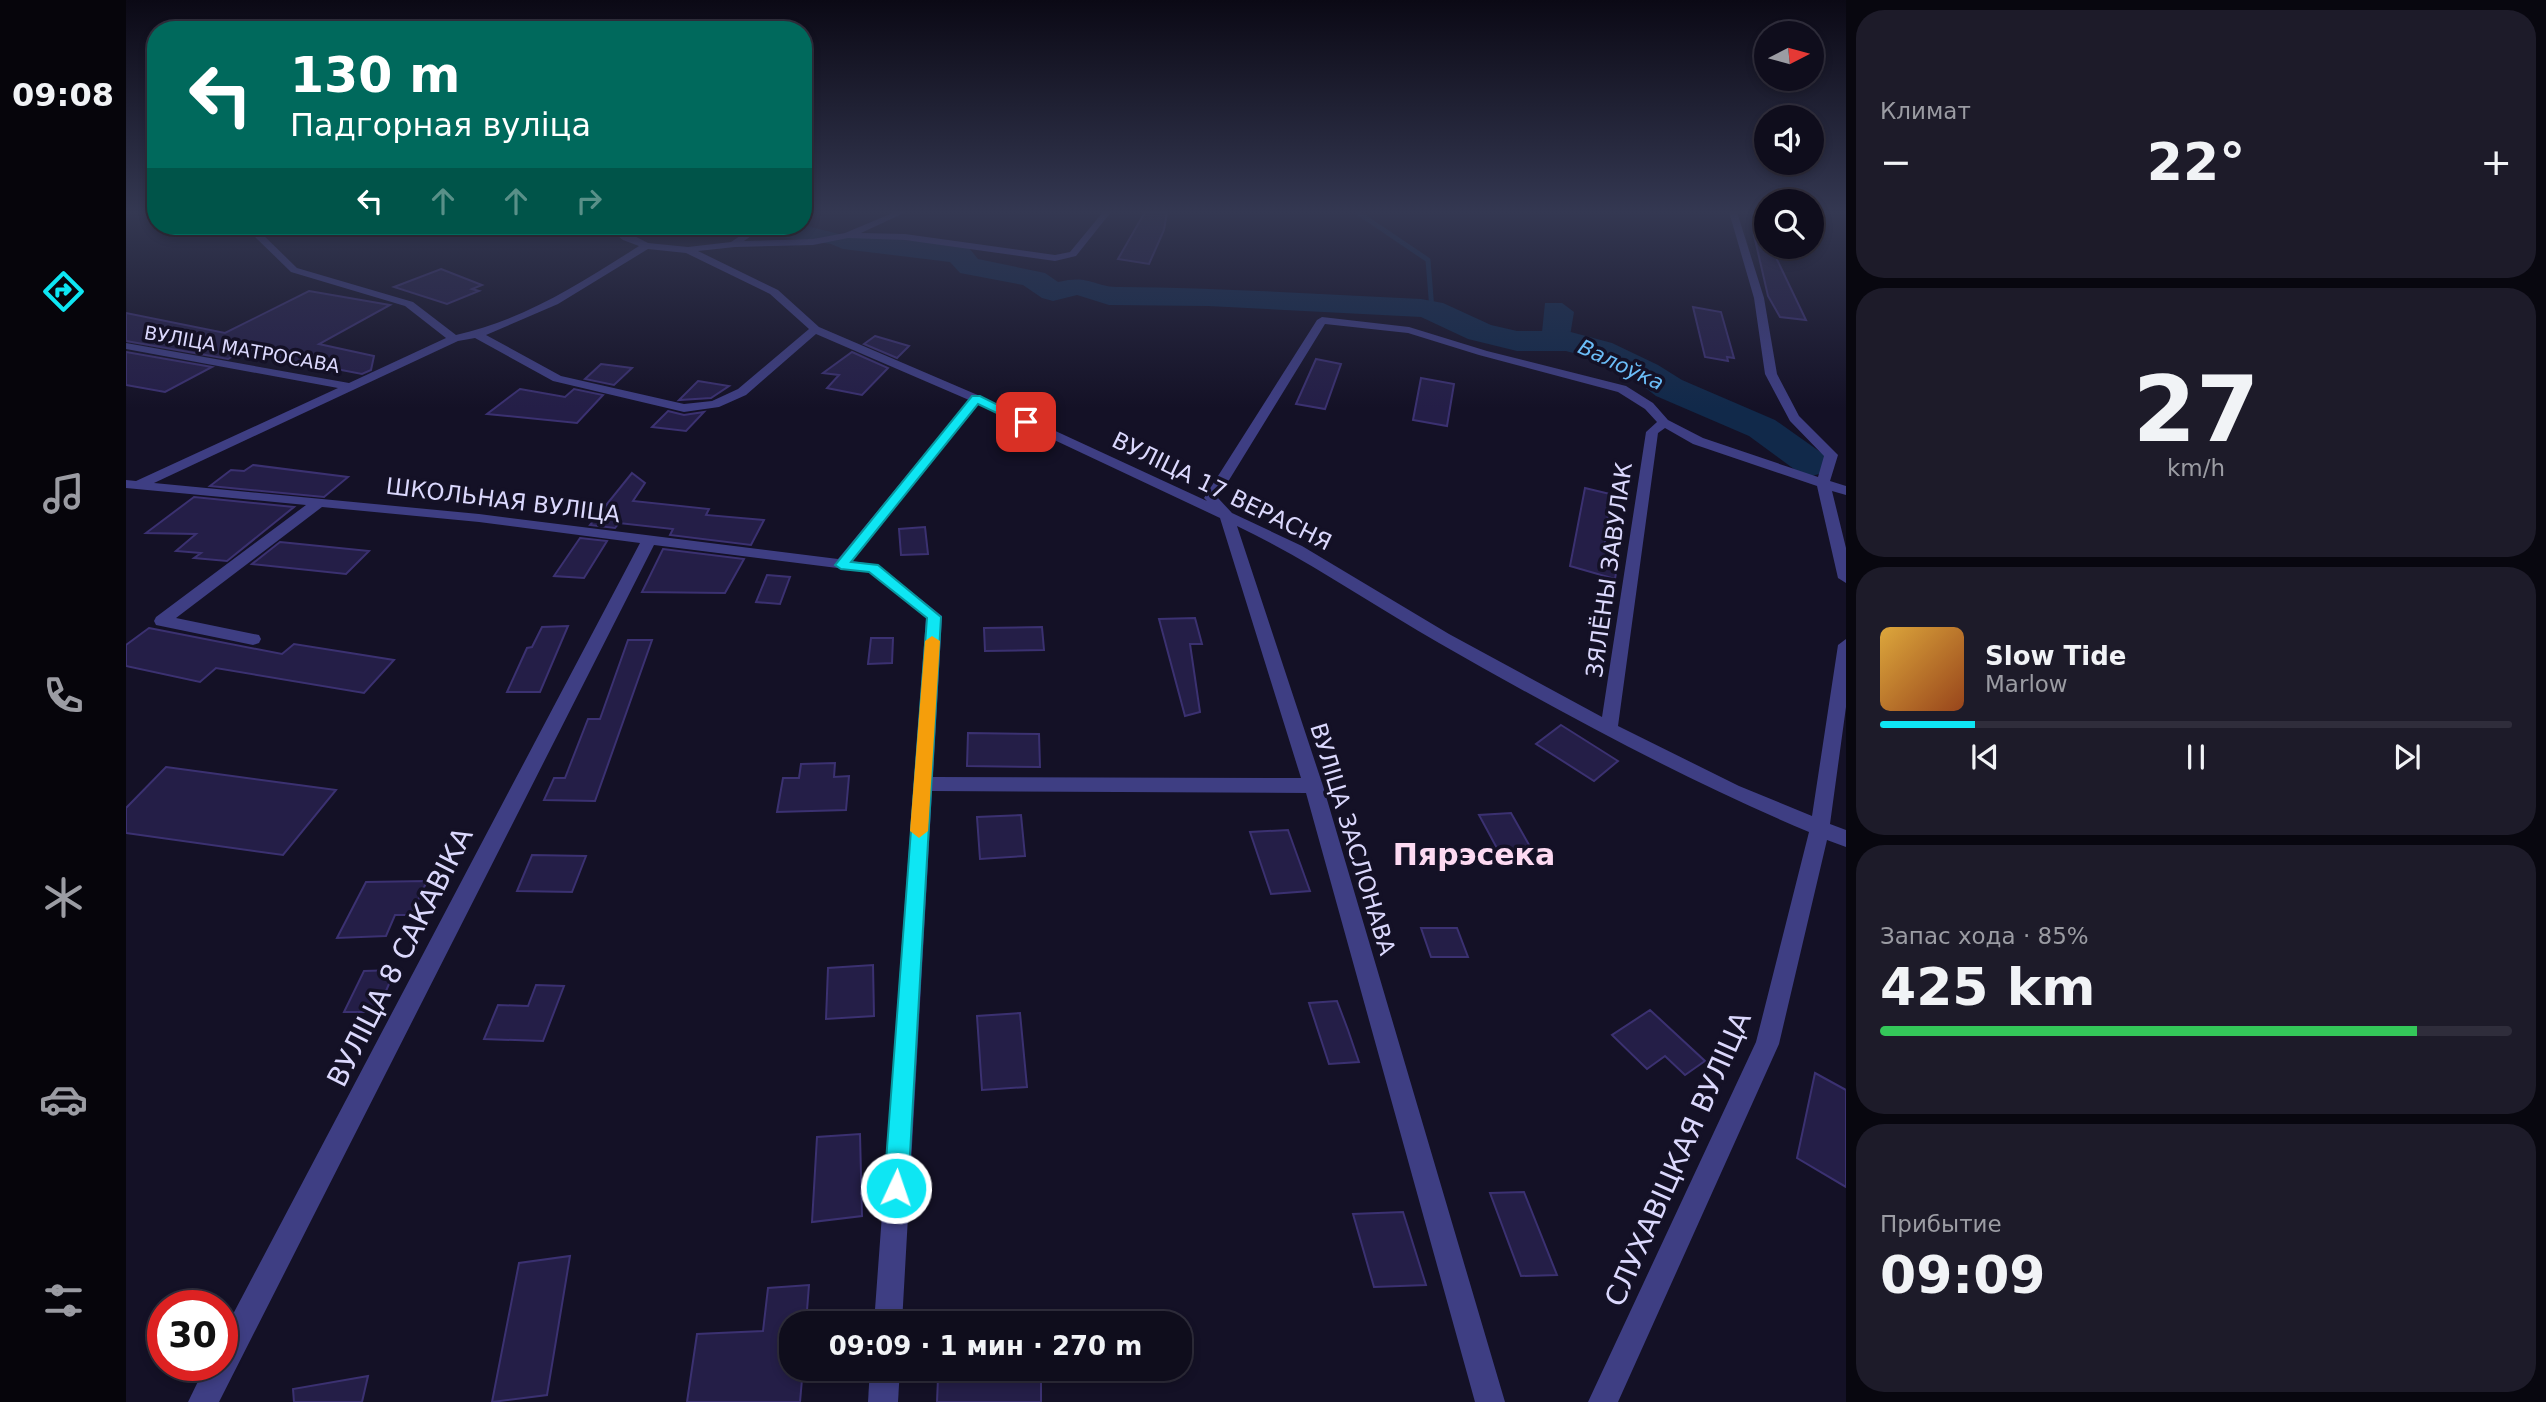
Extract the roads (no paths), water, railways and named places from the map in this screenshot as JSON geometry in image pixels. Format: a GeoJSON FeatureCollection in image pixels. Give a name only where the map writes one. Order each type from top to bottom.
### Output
{"type":"FeatureCollection","features":[{"type":"Feature","properties":{"kind":"street"},"geometry":{"type":"LineString","coordinates":[[319,277],[410,304],[453,339]]}},
{"type":"Feature","properties":{"kind":"street"},"geometry":{"type":"LineString","coordinates":[[132,485],[453,339],[478,335],[569,295],[597,277]]}},
{"type":"Feature","properties":{"kind":"street","name":"ВУЛІЦА 17 ВЕРАСНЯ"},"geometry":{"type":"LineString","coordinates":[[744,277],[774,292],[815,329],[976,399],[1297,549],[1443,638],[1608,729],[1732,791],[1846,839]]}},
{"type":"Feature","properties":{"kind":"street"},"geometry":{"type":"LineString","coordinates":[[1753,277],[1759,298],[1771,374],[1794,418],[1831,455],[1846,459]]}},
{"type":"Feature","properties":{"kind":"street","name":"ВУЛІЦА ЗАСЛОНАВА"},"geometry":{"type":"LineString","coordinates":[[1490,1402],[1313,786],[1226,516],[1211,498],[1322,320],[1409,330],[1483,354],[1622,389],[1648,406],[1664,423]]}},
{"type":"Feature","properties":{"kind":"street"},"geometry":{"type":"LineString","coordinates":[[478,335],[557,379],[684,408],[715,404],[743,392],[815,329]]}},
{"type":"Feature","properties":{"kind":"street","name":"ВУЛІЦА МАТРОСАВА"},"geometry":{"type":"LineString","coordinates":[[126,345],[352,387]]}},
{"type":"Feature","properties":{"kind":"street"},"geometry":{"type":"LineString","coordinates":[[841,565],[976,399]]}},
{"type":"Feature","properties":{"kind":"street"},"geometry":{"type":"LineString","coordinates":[[1664,423],[1698,440],[1846,492]]}},
{"type":"Feature","properties":{"kind":"street","name":"ЗЯЛЁНЫ ЗАВУЛАК"},"geometry":{"type":"LineString","coordinates":[[1608,729],[1651,432],[1664,423]]}},
{"type":"Feature","properties":{"kind":"street"},"geometry":{"type":"LineString","coordinates":[[1831,455],[1822,483],[1846,578]]}},
{"type":"Feature","properties":{"kind":"street","name":"ШКОЛЬНАЯ ВУЛІЦА"},"geometry":{"type":"LineString","coordinates":[[132,485],[479,518],[873,568],[934,617],[922,785]]}},
{"type":"Feature","properties":{"kind":"street"},"geometry":{"type":"LineString","coordinates":[[253,639],[162,621],[318,503]]}},
{"type":"Feature","properties":{"kind":"street","name":"ВУЛІЦА 8 САКАВІКА"},"geometry":{"type":"LineString","coordinates":[[204,1402],[649,540]]}},
{"type":"Feature","properties":{"kind":"street","name":"СЛУХАВІЦКАЯ ВУЛІЦА"},"geometry":{"type":"LineString","coordinates":[[1603,1402],[1767,1044],[1820,827],[1846,645]]}},
{"type":"Feature","properties":{"kind":"street"},"geometry":{"type":"LineString","coordinates":[[889,1311],[922,785],[1313,786]]}},
{"type":"Feature","properties":{"kind":"street"},"geometry":{"type":"LineString","coordinates":[[883,1402],[884,1381]]}},
{"type":"Feature","properties":{"kind":"water"},"geometry":{"type":"Polygon","coordinates":[[[1545,303],[1562,303],[1574,312],[1570,336],[1542,332],[1545,303]]]}},
{"type":"Feature","properties":{"kind":"waterway","name":"Валоўка"},"geometry":{"type":"LineString","coordinates":[[1028,277],[1053,292],[1078,286],[1109,296],[1208,297],[1421,308],[1432,310],[1480,332],[1517,341],[1567,341],[1600,350],[1646,372],[1669,388],[1762,428],[1812,464]]}},
{"type":"Feature","properties":{"kind":"waterway"},"geometry":{"type":"LineString","coordinates":[[1429,277],[1432,310]]}},
{"type":"Feature","properties":{"kind":"district","name":"Пярэсека"},"geometry":{"type":"Point","coordinates":[1474,854]}}]}
